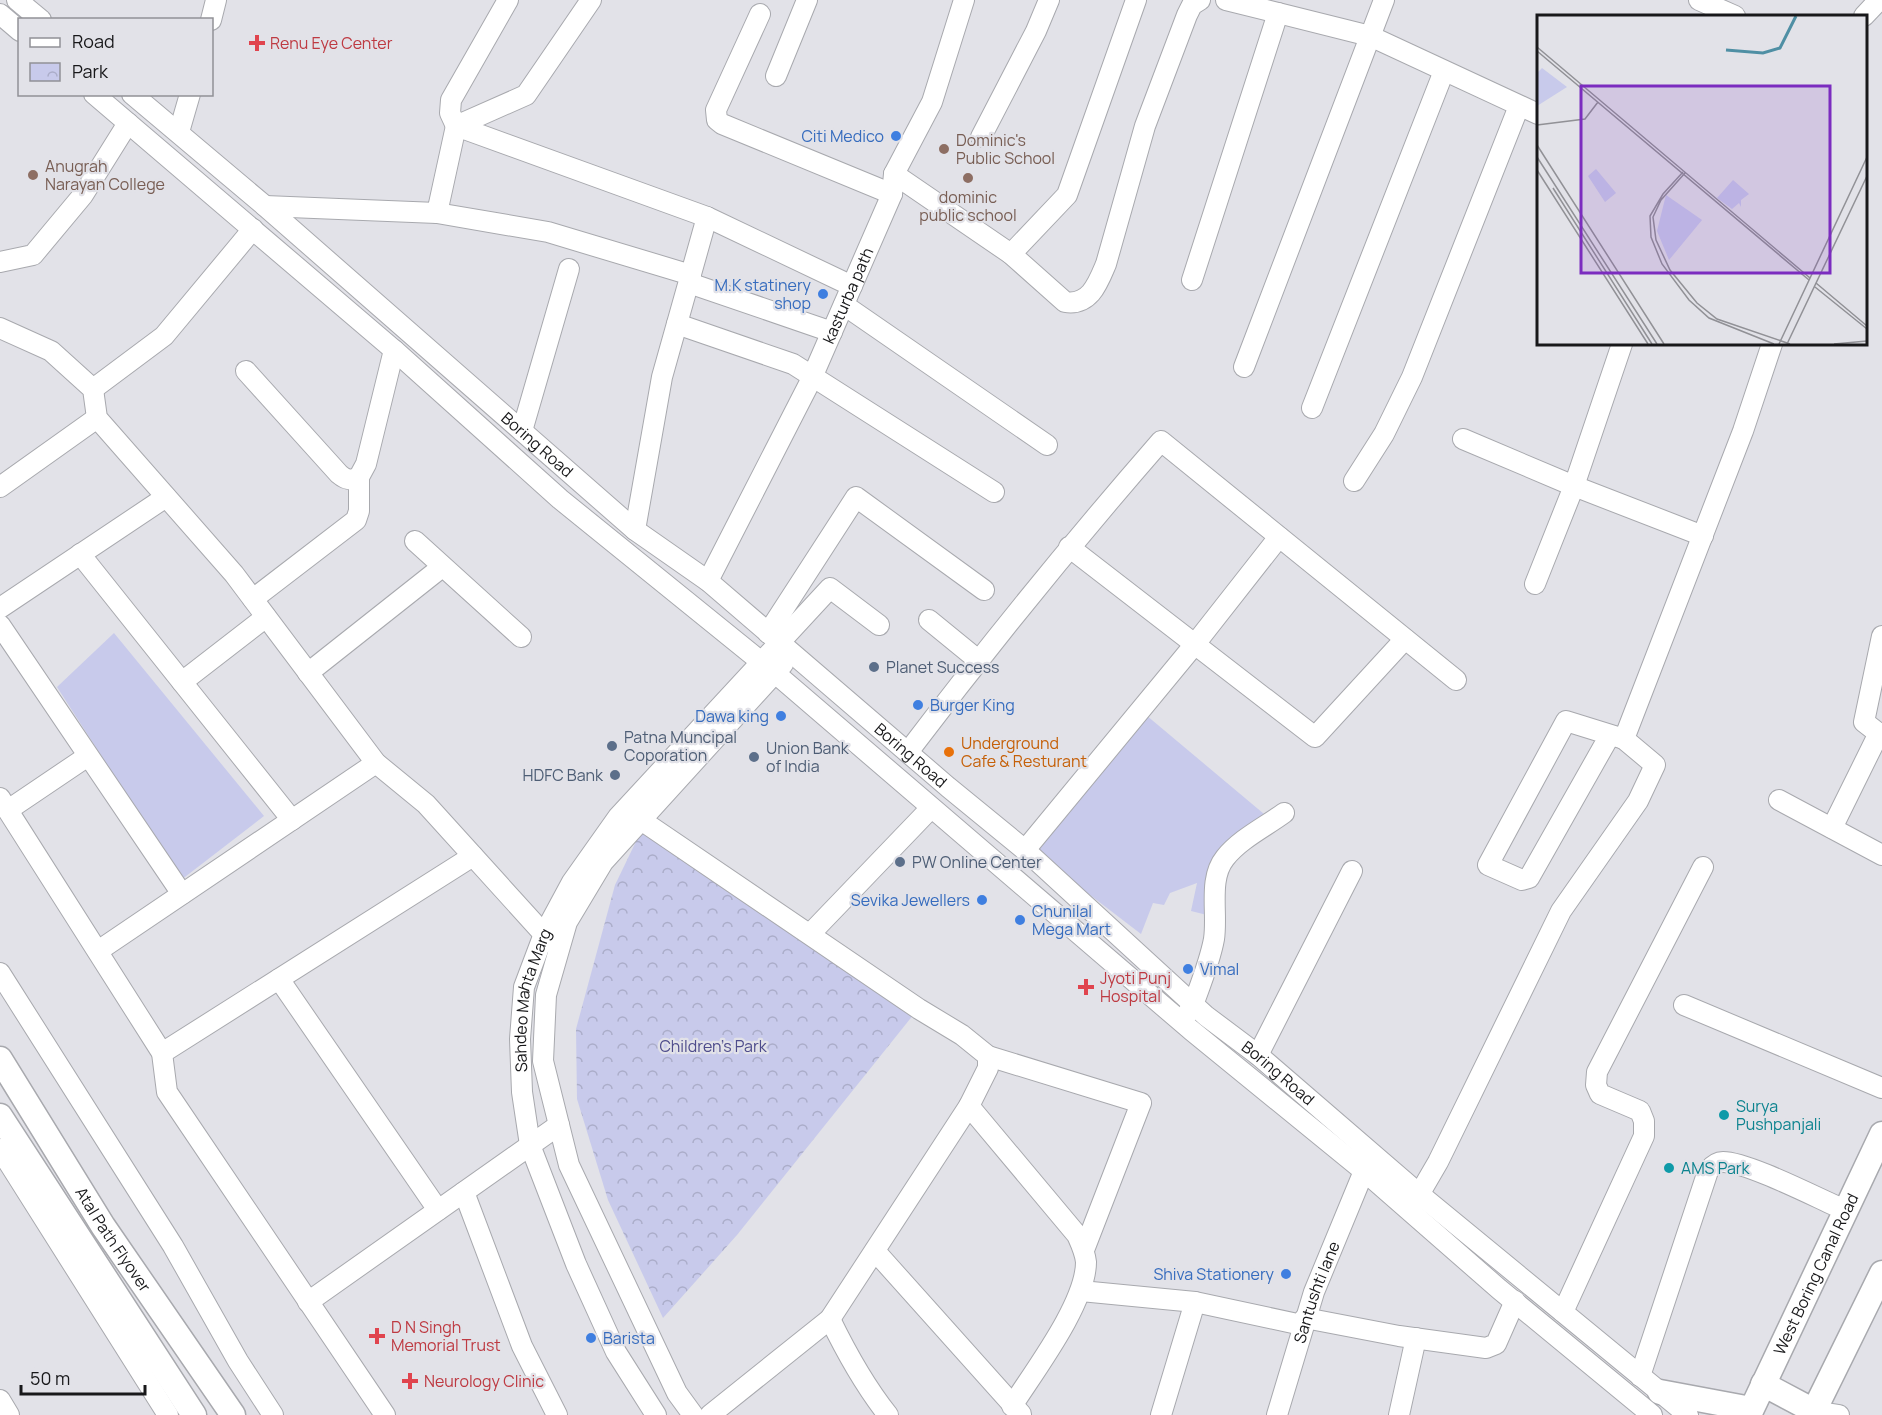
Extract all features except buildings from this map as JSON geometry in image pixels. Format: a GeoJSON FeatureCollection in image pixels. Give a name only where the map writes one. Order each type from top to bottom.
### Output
{"type":"FeatureCollection","features":[{"type":"Feature","properties":{"kind":"main road","name":"Atal Path Flyover"},"geometry":{"type":"LineString","coordinates":[[0,1059],[103,1226],[233,1415]]}},
{"type":"Feature","properties":{"kind":"main road","name":"Atal Path Flyover"},"geometry":{"type":"LineString","coordinates":[[0,1116],[194,1415]]}},
{"type":"Feature","properties":{"kind":"main road","name":"West Boring Canal Road"},"geometry":{"type":"LineString","coordinates":[[1750,1412],[1882,1134]]}},
{"type":"Feature","properties":{"kind":"main road"},"geometry":{"type":"LineString","coordinates":[[1763,1384],[1813,1413],[1882,1273]]}},
{"type":"Feature","properties":{"kind":"main road"},"geometry":{"type":"LineString","coordinates":[[1660,1392],[1750,1412]]}},
{"type":"Feature","properties":{"kind":"street"},"geometry":{"type":"LineString","coordinates":[[17,0],[39,18]]}},
{"type":"Feature","properties":{"kind":"street"},"geometry":{"type":"LineString","coordinates":[[212,18],[216,0]]}},
{"type":"Feature","properties":{"kind":"street"},"geometry":{"type":"LineString","coordinates":[[438,213],[456,126],[450,113],[450,100],[508,0]]}},
{"type":"Feature","properties":{"kind":"street"},"geometry":{"type":"LineString","coordinates":[[456,126],[526,95],[591,0]]}},
{"type":"Feature","properties":{"kind":"street"},"geometry":{"type":"LineString","coordinates":[[776,76],[807,0]]}},
{"type":"Feature","properties":{"kind":"street","name":"kasturba path"},"geometry":{"type":"LineString","coordinates":[[708,581],[813,376],[893,184],[932,102],[964,0]]}},
{"type":"Feature","properties":{"kind":"street"},"geometry":{"type":"LineString","coordinates":[[981,137],[1036,31],[1049,0]]}},
{"type":"Feature","properties":{"kind":"street"},"geometry":{"type":"LineString","coordinates":[[1011,254],[1067,195],[1136,0]]}},
{"type":"Feature","properties":{"kind":"street"},"geometry":{"type":"LineString","coordinates":[[760,14],[716,110],[717,120],[722,124],[893,184],[1011,254],[1065,302],[1071,303],[1088,297],[1098,283],[1106,264],[1144,126],[1187,15],[1192,5],[1200,0]]}},
{"type":"Feature","properties":{"kind":"street"},"geometry":{"type":"LineString","coordinates":[[1226,0],[1267,7],[1370,36],[1537,113]]}},
{"type":"Feature","properties":{"kind":"street"},"geometry":{"type":"LineString","coordinates":[[1244,367],[1384,0]]}},
{"type":"Feature","properties":{"kind":"street"},"geometry":{"type":"LineString","coordinates":[[1699,0],[1733,15]]}},
{"type":"Feature","properties":{"kind":"street"},"geometry":{"type":"LineString","coordinates":[[1192,280],[1267,7]]}},
{"type":"Feature","properties":{"kind":"street"},"geometry":{"type":"LineString","coordinates":[[0,15],[18,29]]}},
{"type":"Feature","properties":{"kind":"street"},"geometry":{"type":"LineString","coordinates":[[1312,408],[1444,71]]}},
{"type":"Feature","properties":{"kind":"street"},"geometry":{"type":"LineString","coordinates":[[96,96],[394,350],[560,499],[767,668],[1181,1021],[1652,1415]]}},
{"type":"Feature","properties":{"kind":"street","name":"Boring Road"},"geometry":{"type":"LineString","coordinates":[[134,96],[265,206],[635,530],[708,581],[1025,850],[1193,1005],[1258,1055],[1418,1193],[1688,1415]]}},
{"type":"Feature","properties":{"kind":"street"},"geometry":{"type":"LineString","coordinates":[[179,132],[189,96]]}},
{"type":"Feature","properties":{"kind":"street"},"geometry":{"type":"LineString","coordinates":[[1354,481],[1384,434],[1412,377],[1519,106]]}},
{"type":"Feature","properties":{"kind":"street"},"geometry":{"type":"LineString","coordinates":[[0,262],[33,255],[83,195],[128,123]]}},
{"type":"Feature","properties":{"kind":"street"},"geometry":{"type":"LineString","coordinates":[[456,126],[707,217],[852,286]]}},
{"type":"Feature","properties":{"kind":"street"},"geometry":{"type":"LineString","coordinates":[[265,206],[438,213],[549,232],[690,279],[832,332]]}},
{"type":"Feature","properties":{"kind":"street"},"geometry":{"type":"LineString","coordinates":[[635,530],[662,377],[707,217]]}},
{"type":"Feature","properties":{"kind":"street"},"geometry":{"type":"LineString","coordinates":[[93,389],[164,336],[253,230]]}},
{"type":"Feature","properties":{"kind":"street"},"geometry":{"type":"LineString","coordinates":[[522,431],[569,269]]}},
{"type":"Feature","properties":{"kind":"street"},"geometry":{"type":"LineString","coordinates":[[844,305],[1047,445]]}},
{"type":"Feature","properties":{"kind":"street"},"geometry":{"type":"LineString","coordinates":[[677,324],[784,360],[813,376],[994,492]]}},
{"type":"Feature","properties":{"kind":"street"},"geometry":{"type":"LineString","coordinates":[[0,328],[51,351],[93,389],[97,418],[234,574],[376,763],[426,804],[559,950]]}},
{"type":"Feature","properties":{"kind":"street"},"geometry":{"type":"LineString","coordinates":[[1535,584],[1574,486],[1622,345]]}},
{"type":"Feature","properties":{"kind":"street"},"geometry":{"type":"LineString","coordinates":[[1409,1212],[1438,1162],[1561,911],[1638,801],[1655,765],[1617,737],[1566,721],[1488,865],[1522,880],[1529,878],[1617,737],[1703,536],[1743,431],[1772,345]]}},
{"type":"Feature","properties":{"kind":"street"},"geometry":{"type":"LineString","coordinates":[[253,599],[356,520],[359,511],[359,477],[366,464],[394,350]]}},
{"type":"Feature","properties":{"kind":"street"},"geometry":{"type":"LineString","coordinates":[[246,371],[339,474],[349,480],[359,477]]}},
{"type":"Feature","properties":{"kind":"street"},"geometry":{"type":"LineString","coordinates":[[0,487],[97,418]]}},
{"type":"Feature","properties":{"kind":"street"},"geometry":{"type":"LineString","coordinates":[[1463,440],[1703,536]]}},
{"type":"Feature","properties":{"kind":"street"},"geometry":{"type":"LineString","coordinates":[[908,752],[1069,547],[1161,441],[1456,680]]}},
{"type":"Feature","properties":{"kind":"street"},"geometry":{"type":"LineString","coordinates":[[0,608],[166,497]]}},
{"type":"Feature","properties":{"kind":"street"},"geometry":{"type":"LineString","coordinates":[[780,642],[856,497],[984,590]]}},
{"type":"Feature","properties":{"kind":"street"},"geometry":{"type":"LineString","coordinates":[[1025,850],[1195,644],[1279,537]]}},
{"type":"Feature","properties":{"kind":"street"},"geometry":{"type":"LineString","coordinates":[[415,541],[521,637]]}},
{"type":"Feature","properties":{"kind":"street"},"geometry":{"type":"LineString","coordinates":[[1069,547],[1315,737],[1405,639]]}},
{"type":"Feature","properties":{"kind":"street"},"geometry":{"type":"LineString","coordinates":[[80,554],[292,820]]}},
{"type":"Feature","properties":{"kind":"street"},"geometry":{"type":"LineString","coordinates":[[308,673],[442,567]]}},
{"type":"Feature","properties":{"kind":"street"},"geometry":{"type":"LineString","coordinates":[[780,642],[830,588],[879,625]]}},
{"type":"Feature","properties":{"kind":"street"},"geometry":{"type":"LineString","coordinates":[[182,682],[266,617]]}},
{"type":"Feature","properties":{"kind":"street"},"geometry":{"type":"LineString","coordinates":[[928,620],[978,660]]}},
{"type":"Feature","properties":{"kind":"street"},"geometry":{"type":"LineString","coordinates":[[0,625],[182,894]]}},
{"type":"Feature","properties":{"kind":"street"},"geometry":{"type":"LineString","coordinates":[[1833,828],[1880,734],[1864,722],[1882,636]]}},
{"type":"Feature","properties":{"kind":"street","name":"Sahdeo Mahta Marg"},"geometry":{"type":"LineString","coordinates":[[693,1415],[677,1392],[568,1165],[543,1061],[546,995],[567,922],[603,862],[641,820],[767,668],[780,642]]}},
{"type":"Feature","properties":{"kind":"street","name":"Sahdeo Mahta Marg"},"geometry":{"type":"LineString","coordinates":[[656,1415],[616,1352],[576,1264],[530,1145],[522,1092],[520,1039],[524,987],[544,934],[572,882],[618,817],[767,668]]}},
{"type":"Feature","properties":{"kind":"street"},"geometry":{"type":"LineString","coordinates":[[88,756],[4,804],[162,1053],[167,1092],[385,1415]]}},
{"type":"Feature","properties":{"kind":"street"},"geometry":{"type":"LineString","coordinates":[[98,951],[376,763]]}},
{"type":"Feature","properties":{"kind":"street"},"geometry":{"type":"LineString","coordinates":[[1779,800],[1882,855]]}},
{"type":"Feature","properties":{"kind":"street"},"geometry":{"type":"LineString","coordinates":[[810,934],[931,808]]}},
{"type":"Feature","properties":{"kind":"street"},"geometry":{"type":"LineString","coordinates":[[1181,1021],[1193,1005],[1214,938],[1216,877],[1219,868],[1224,858],[1235,848],[1284,813]]}},
{"type":"Feature","properties":{"kind":"street"},"geometry":{"type":"LineString","coordinates":[[641,820],[919,1009],[962,1035],[988,1056],[1141,1103],[1084,1251]]}},
{"type":"Feature","properties":{"kind":"street"},"geometry":{"type":"LineString","coordinates":[[162,1053],[473,856]]}},
{"type":"Feature","properties":{"kind":"street"},"geometry":{"type":"LineString","coordinates":[[1563,1312],[1644,1136],[1644,1121],[1640,1111],[1600,1094],[1596,1085],[1597,1072],[1703,867]]}},
{"type":"Feature","properties":{"kind":"street"},"geometry":{"type":"LineString","coordinates":[[1258,1055],[1352,871]]}},
{"type":"Feature","properties":{"kind":"street"},"geometry":{"type":"LineString","coordinates":[[0,973],[173,1246],[238,1361],[273,1415]]}},
{"type":"Feature","properties":{"kind":"street"},"geometry":{"type":"LineString","coordinates":[[279,979],[438,1210]]}},
{"type":"Feature","properties":{"kind":"street"},"geometry":{"type":"LineString","coordinates":[[1684,1005],[1882,1088]]}},
{"type":"Feature","properties":{"kind":"street"},"geometry":{"type":"LineString","coordinates":[[710,1415],[830,1319],[969,1106],[988,1068],[988,1056]]}},
{"type":"Feature","properties":{"kind":"street"},"geometry":{"type":"LineString","coordinates":[[875,1251],[1017,1411],[1074,1307],[1081,1291],[1086,1261],[1077,1235],[969,1106]]}},
{"type":"Feature","properties":{"kind":"street"},"geometry":{"type":"LineString","coordinates":[[308,1302],[559,1125]]}},
{"type":"Feature","properties":{"kind":"street"},"geometry":{"type":"LineString","coordinates":[[0,1149],[168,1415]]}},
{"type":"Feature","properties":{"kind":"street"},"geometry":{"type":"LineString","coordinates":[[1640,1376],[1708,1171],[1713,1165],[1721,1162],[1749,1168],[1845,1210]]}},
{"type":"Feature","properties":{"kind":"street","name":"Santushti lane"},"geometry":{"type":"LineString","coordinates":[[1277,1415],[1304,1322],[1364,1172]]}},
{"type":"Feature","properties":{"kind":"street"},"geometry":{"type":"LineString","coordinates":[[464,1192],[522,1346],[557,1415]]}},
{"type":"Feature","properties":{"kind":"street"},"geometry":{"type":"LineString","coordinates":[[1081,1291],[1195,1302],[1304,1322],[1486,1348],[1496,1344],[1515,1301]]}},
{"type":"Feature","properties":{"kind":"street"},"geometry":{"type":"LineString","coordinates":[[1161,1415],[1195,1302]]}},
{"type":"Feature","properties":{"kind":"street"},"geometry":{"type":"LineString","coordinates":[[830,1319],[848,1356],[868,1389],[888,1415]]}},
{"type":"Feature","properties":{"kind":"street"},"geometry":{"type":"LineString","coordinates":[[1399,1415],[1416,1338]]}},
{"type":"Feature","properties":{"kind":"street"},"geometry":{"type":"LineString","coordinates":[[0,1400],[9,1415]]}},
{"type":"Feature","properties":{"kind":"street"},"geometry":{"type":"LineString","coordinates":[[1813,1413],[1839,1415]]}},
{"type":"Feature","properties":{"kind":"green space"},"geometry":{"type":"Polygon","coordinates":[[[114,633],[264,816],[181,880],[57,687],[114,633]]]}},
{"type":"Feature","properties":{"kind":"green space"},"geometry":{"type":"Polygon","coordinates":[[[1146,715],[1270,819],[1232,844],[1211,916],[1191,911],[1197,883],[1170,893],[1164,905],[1153,903],[1141,934],[1030,849],[1146,715]]]}},
{"type":"Feature","properties":{"kind":"green space","name":"Children's Park"},"geometry":{"type":"Polygon","coordinates":[[[642,829],[914,1014],[737,1235],[663,1318],[608,1200],[577,1099],[576,1029],[615,885],[642,829]]]}},
{"type":"Feature","properties":{"kind":"place","name":"Renu Eye Center"},"geometry":{"type":"Point","coordinates":[257,43]}},
{"type":"Feature","properties":{"kind":"place","name":"Citi Medico"},"geometry":{"type":"Point","coordinates":[896,136]}},
{"type":"Feature","properties":{"kind":"place","name":"Dominic's Public School"},"geometry":{"type":"Point","coordinates":[944,149]}},
{"type":"Feature","properties":{"kind":"place","name":"Anugrah Narayan College"},"geometry":{"type":"Point","coordinates":[33,175]}},
{"type":"Feature","properties":{"kind":"place","name":"dominic public school"},"geometry":{"type":"Point","coordinates":[968,178]}},
{"type":"Feature","properties":{"kind":"place","name":"M.K statinery shop"},"geometry":{"type":"Point","coordinates":[823,294]}},
{"type":"Feature","properties":{"kind":"place","name":"Planet Success"},"geometry":{"type":"Point","coordinates":[874,667]}},
{"type":"Feature","properties":{"kind":"place","name":"Burger King"},"geometry":{"type":"Point","coordinates":[918,705]}},
{"type":"Feature","properties":{"kind":"place","name":"Dawa king"},"geometry":{"type":"Point","coordinates":[781,716]}},
{"type":"Feature","properties":{"kind":"place","name":"Patna Muncipal Coporation"},"geometry":{"type":"Point","coordinates":[612,746]}},
{"type":"Feature","properties":{"kind":"place","name":"Underground Cafe & Resturant"},"geometry":{"type":"Point","coordinates":[949,752]}},
{"type":"Feature","properties":{"kind":"place","name":"Union Bank of India"},"geometry":{"type":"Point","coordinates":[754,757]}},
{"type":"Feature","properties":{"kind":"place","name":"HDFC Bank"},"geometry":{"type":"Point","coordinates":[615,775]}},
{"type":"Feature","properties":{"kind":"place","name":"PW Online Center"},"geometry":{"type":"Point","coordinates":[900,862]}},
{"type":"Feature","properties":{"kind":"place","name":"Sevika Jewellers"},"geometry":{"type":"Point","coordinates":[982,900]}},
{"type":"Feature","properties":{"kind":"place","name":"Chunilal Mega Mart"},"geometry":{"type":"Point","coordinates":[1020,920]}},
{"type":"Feature","properties":{"kind":"place","name":"Vimal"},"geometry":{"type":"Point","coordinates":[1188,969]}},
{"type":"Feature","properties":{"kind":"place","name":"Jyoti Punj Hospital"},"geometry":{"type":"Point","coordinates":[1086,987]}},
{"type":"Feature","properties":{"kind":"place","name":"Surya Pushpanjali"},"geometry":{"type":"Point","coordinates":[1724,1115]}},
{"type":"Feature","properties":{"kind":"place","name":"AMS Park"},"geometry":{"type":"Point","coordinates":[1669,1168]}},
{"type":"Feature","properties":{"kind":"place","name":"Shiva Stationery"},"geometry":{"type":"Point","coordinates":[1286,1274]}},
{"type":"Feature","properties":{"kind":"place","name":"D N Singh Memorial Trust"},"geometry":{"type":"Point","coordinates":[377,1336]}},
{"type":"Feature","properties":{"kind":"place","name":"Barista"},"geometry":{"type":"Point","coordinates":[591,1338]}},
{"type":"Feature","properties":{"kind":"place","name":"Neurology Clinic"},"geometry":{"type":"Point","coordinates":[410,1381]}}]}
